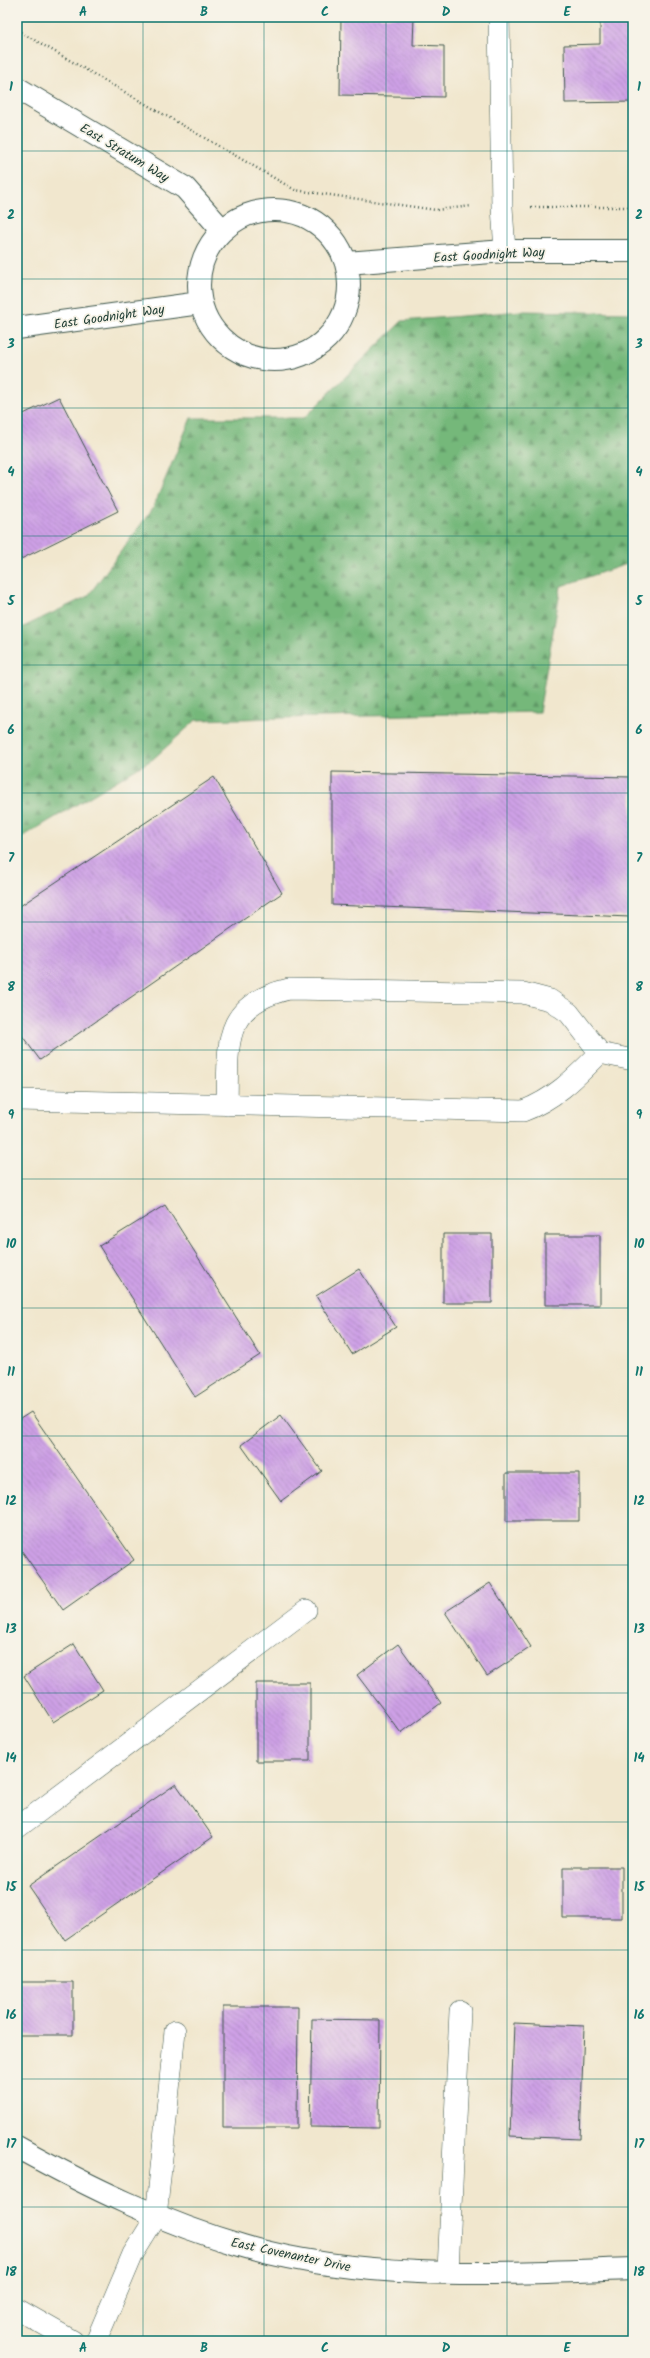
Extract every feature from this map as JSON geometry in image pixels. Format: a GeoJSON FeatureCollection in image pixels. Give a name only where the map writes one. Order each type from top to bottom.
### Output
{"type":"FeatureCollection","features":[{"type":"Feature","properties":{"kind":"street","name":"East Stratum Way"},"geometry":{"type":"LineString","coordinates":[[17,88],[185,188],[222,230]]}},
{"type":"Feature","properties":{"kind":"street"},"geometry":{"type":"LineString","coordinates":[[270,210],[290,212],[314,222],[334,239],[346,263],[350,286],[345,312],[331,335],[311,351],[290,359],[264,361],[239,353],[211,327],[200,303],[198,286],[203,260],[222,230],[245,216],[270,210]]}},
{"type":"Feature","properties":{"kind":"street","name":"East Goodnight Way"},"geometry":{"type":"LineString","coordinates":[[346,263],[505,251],[633,251]]}},
{"type":"Feature","properties":{"kind":"street","name":"East Goodnight Way"},"geometry":{"type":"LineString","coordinates":[[17,328],[200,303]]}},
{"type":"Feature","properties":{"kind":"street","name":"East Covenanter Drive"},"geometry":{"type":"LineString","coordinates":[[17,2147],[80,2182],[156,2217],[243,2247],[299,2259],[357,2268],[448,2271],[530,2273],[633,2269]]}},
{"type":"Feature","properties":{"kind":"lane"},"geometry":{"type":"LineString","coordinates":[[499,17],[502,207],[505,251]]}},
{"type":"Feature","properties":{"kind":"lane"},"geometry":{"type":"LineString","coordinates":[[227,1104],[229,1038],[236,1021],[250,1004],[266,994],[288,989],[523,994],[550,1000],[568,1013],[600,1053],[633,1060]]}},
{"type":"Feature","properties":{"kind":"lane"},"geometry":{"type":"LineString","coordinates":[[17,1100],[523,1110],[541,1104],[562,1090],[600,1053]]}},
{"type":"Feature","properties":{"kind":"lane"},"geometry":{"type":"LineString","coordinates":[[17,1828],[306,1610]]}},
{"type":"Feature","properties":{"kind":"lane"},"geometry":{"type":"LineString","coordinates":[[448,2271],[460,2011]]}},
{"type":"Feature","properties":{"kind":"lane"},"geometry":{"type":"LineString","coordinates":[[96,2341],[133,2254],[156,2217],[175,2031]]}},
{"type":"Feature","properties":{"kind":"lane"},"geometry":{"type":"LineString","coordinates":[[17,2308],[73,2341]]}},
{"type":"Feature","properties":{"kind":"path"},"geometry":{"type":"LineString","coordinates":[[17,30],[295,190],[436,210],[484,205],[502,207],[633,207]]}},
{"type":"Feature","properties":{"kind":"green space"},"geometry":{"type":"Polygon","coordinates":[[[521,311],[633,313],[633,562],[561,586],[539,712],[196,720],[153,759],[17,840],[17,630],[88,596],[153,508],[191,418],[304,418],[402,321],[521,311]]]}},
{"type":"Feature","properties":{"kind":"building"},"geometry":{"type":"Polygon","coordinates":[[[341,17],[414,17],[413,45],[444,46],[444,97],[340,95],[341,17]]]}},
{"type":"Feature","properties":{"kind":"building"},"geometry":{"type":"Polygon","coordinates":[[[600,17],[633,17],[633,102],[565,103],[564,45],[600,44],[600,17]]]}},
{"type":"Feature","properties":{"kind":"building"},"geometry":{"type":"Polygon","coordinates":[[[59,397],[118,511],[17,561],[17,417],[59,397]]]}},
{"type":"Feature","properties":{"kind":"building"},"geometry":{"type":"Polygon","coordinates":[[[332,772],[632,777],[630,917],[332,905],[332,772]]]}},
{"type":"Feature","properties":{"kind":"building"},"geometry":{"type":"Polygon","coordinates":[[[214,777],[282,893],[40,1060],[17,1029],[17,908],[214,777]]]}},
{"type":"Feature","properties":{"kind":"building"},"geometry":{"type":"Polygon","coordinates":[[[165,1205],[260,1355],[195,1397],[99,1246],[165,1205]]]}},
{"type":"Feature","properties":{"kind":"building"},"geometry":{"type":"Polygon","coordinates":[[[443,1234],[492,1234],[492,1303],[443,1303],[443,1234]]]}},
{"type":"Feature","properties":{"kind":"building"},"geometry":{"type":"Polygon","coordinates":[[[545,1235],[600,1235],[600,1305],[545,1305],[545,1235]]]}},
{"type":"Feature","properties":{"kind":"building"},"geometry":{"type":"Polygon","coordinates":[[[359,1269],[396,1327],[352,1354],[316,1296],[359,1269]]]}},
{"type":"Feature","properties":{"kind":"building"},"geometry":{"type":"Polygon","coordinates":[[[31,1412],[134,1560],[63,1610],[17,1544],[17,1421],[31,1412]]]}},
{"type":"Feature","properties":{"kind":"building"},"geometry":{"type":"Polygon","coordinates":[[[281,1415],[322,1471],[281,1501],[241,1445],[281,1415]]]}},
{"type":"Feature","properties":{"kind":"building"},"geometry":{"type":"Polygon","coordinates":[[[506,1473],[579,1473],[579,1521],[506,1521],[506,1473]]]}},
{"type":"Feature","properties":{"kind":"building"},"geometry":{"type":"Polygon","coordinates":[[[490,1583],[531,1647],[487,1676],[445,1612],[490,1583]]]}},
{"type":"Feature","properties":{"kind":"building"},"geometry":{"type":"Polygon","coordinates":[[[74,1644],[103,1690],[53,1722],[24,1676],[74,1644]]]}},
{"type":"Feature","properties":{"kind":"building"},"geometry":{"type":"Polygon","coordinates":[[[398,1644],[441,1703],[401,1733],[357,1675],[398,1644]]]}},
{"type":"Feature","properties":{"kind":"building"},"geometry":{"type":"Polygon","coordinates":[[[256,1683],[310,1683],[310,1761],[256,1761],[256,1683]]]}},
{"type":"Feature","properties":{"kind":"building"},"geometry":{"type":"Polygon","coordinates":[[[176,1784],[213,1837],[65,1940],[28,1886],[176,1784]]]}},
{"type":"Feature","properties":{"kind":"building"},"geometry":{"type":"Polygon","coordinates":[[[563,1867],[622,1867],[622,1918],[563,1918],[563,1867]]]}},
{"type":"Feature","properties":{"kind":"building"},"geometry":{"type":"Polygon","coordinates":[[[17,1982],[73,1982],[73,2035],[17,2035],[17,1982]]]}},
{"type":"Feature","properties":{"kind":"building"},"geometry":{"type":"Polygon","coordinates":[[[223,2007],[298,2007],[297,2128],[223,2128],[223,2007]]]}},
{"type":"Feature","properties":{"kind":"building"},"geometry":{"type":"Polygon","coordinates":[[[312,2019],[380,2020],[379,2128],[310,2127],[312,2019]]]}},
{"type":"Feature","properties":{"kind":"building"},"geometry":{"type":"Polygon","coordinates":[[[514,2023],[584,2026],[580,2139],[510,2136],[514,2023]]]}}]}
